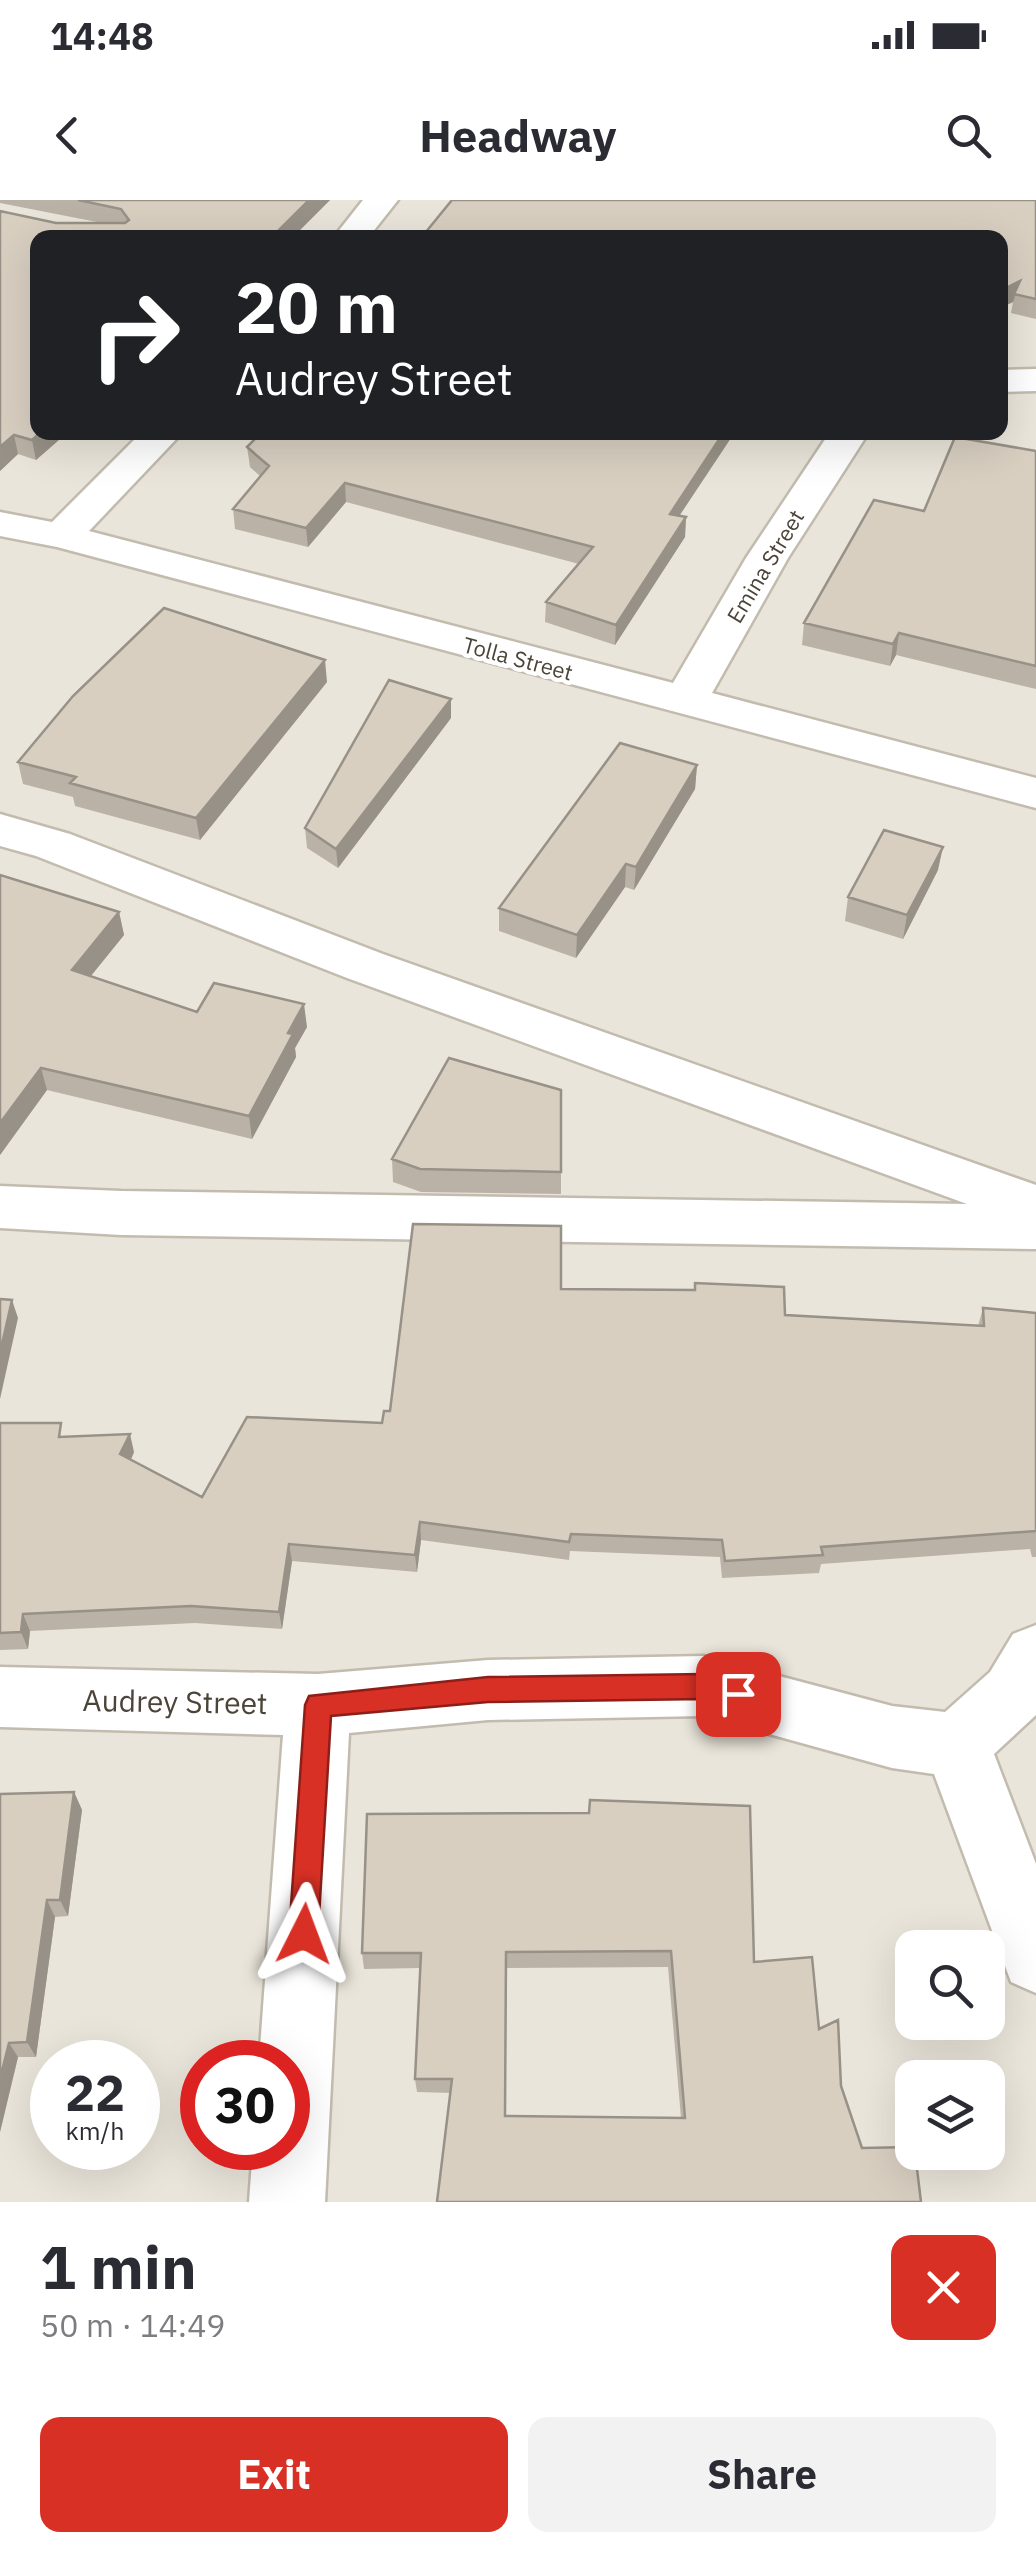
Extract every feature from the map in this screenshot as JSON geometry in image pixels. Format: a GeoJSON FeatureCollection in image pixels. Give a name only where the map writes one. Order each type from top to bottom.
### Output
{"type":"FeatureCollection","features":[{"type":"Feature","properties":{"kind":"street"},"geometry":{"type":"LineString","coordinates":[[357,230],[381,200]]}},
{"type":"Feature","properties":{"kind":"street"},"geometry":{"type":"LineString","coordinates":[[1008,381],[1036,380]]}},
{"type":"Feature","properties":{"kind":"street"},"geometry":{"type":"LineString","coordinates":[[62,536],[156,440]]}},
{"type":"Feature","properties":{"kind":"street","name":"Emina Street"},"geometry":{"type":"LineString","coordinates":[[684,703],[767,558],[845,440]]}},
{"type":"Feature","properties":{"kind":"street","name":"Tolla Street"},"geometry":{"type":"LineString","coordinates":[[0,524],[62,536],[1036,794]]}},
{"type":"Feature","properties":{"kind":"street"},"geometry":{"type":"LineString","coordinates":[[0,830],[53,845],[364,966],[1036,1207]]}},
{"type":"Feature","properties":{"kind":"street"},"geometry":{"type":"LineString","coordinates":[[0,1207],[121,1213],[1036,1227]]}},
{"type":"Feature","properties":{"kind":"street"},"geometry":{"type":"LineString","coordinates":[[1036,1655],[1013,1693],[957,1745],[1036,1957]]}},
{"type":"Feature","properties":{"kind":"street","name":"Audrey Street"},"geometry":{"type":"LineString","coordinates":[[0,1697],[318,1705],[488,1690],[704,1686],[892,1737],[957,1745]]}},
{"type":"Feature","properties":{"kind":"street"},"geometry":{"type":"LineString","coordinates":[[287,2202],[318,1705]]}},
{"type":"Feature","properties":{"kind":"shaded area"},"geometry":{"type":"Polygon","coordinates":[[[0,200],[1036,200],[1036,2202],[0,2202],[0,200]]]}},
{"type":"Feature","properties":{"kind":"building"},"geometry":{"type":"Polygon","coordinates":[[[78,200],[309,200],[279,230],[30,230],[30,439],[14,435],[0,447],[0,211],[56,223],[125,223],[129,220],[121,209],[78,200]]]}},
{"type":"Feature","properties":{"kind":"building"},"geometry":{"type":"Polygon","coordinates":[[[452,200],[1036,200],[1036,299],[1014,294],[1020,281],[1008,287],[1008,230],[428,230],[452,200]]]}},
{"type":"Feature","properties":{"kind":"building"},"geometry":{"type":"Polygon","coordinates":[[[254,440],[719,440],[670,514],[686,517],[616,625],[546,602],[593,547],[345,483],[306,528],[233,509],[269,466],[247,447],[254,440]]]}},
{"type":"Feature","properties":{"kind":"building"},"geometry":{"type":"Polygon","coordinates":[[[954,440],[1036,451],[1036,666],[899,633],[893,644],[804,623],[874,500],[924,511],[954,440]]]}},
{"type":"Feature","properties":{"kind":"building"},"geometry":{"type":"Polygon","coordinates":[[[164,608],[325,660],[196,818],[70,783],[76,777],[18,762],[73,696],[164,608]]]}},
{"type":"Feature","properties":{"kind":"building"},"geometry":{"type":"Polygon","coordinates":[[[389,680],[451,699],[336,849],[305,828],[389,680]]]}},
{"type":"Feature","properties":{"kind":"building"},"geometry":{"type":"Polygon","coordinates":[[[620,743],[697,765],[636,867],[626,864],[577,935],[499,908],[620,743]]]}},
{"type":"Feature","properties":{"kind":"building"},"geometry":{"type":"Polygon","coordinates":[[[884,830],[943,847],[907,915],[848,897],[884,830]]]}},
{"type":"Feature","properties":{"kind":"building"},"geometry":{"type":"Polygon","coordinates":[[[0,875],[119,912],[72,970],[197,1012],[214,983],[304,1004],[288,1033],[293,1034],[249,1116],[41,1068],[0,1123],[0,875]]]}},
{"type":"Feature","properties":{"kind":"building"},"geometry":{"type":"Polygon","coordinates":[[[449,1058],[561,1090],[561,1172],[420,1169],[392,1159],[449,1058]]]}},
{"type":"Feature","properties":{"kind":"building"},"geometry":{"type":"Polygon","coordinates":[[[413,1224],[561,1226],[561,1289],[695,1290],[695,1283],[784,1287],[785,1315],[984,1326],[983,1308],[1036,1313],[1036,1531],[821,1547],[823,1555],[725,1561],[722,1540],[571,1534],[569,1542],[420,1522],[415,1555],[289,1544],[279,1612],[191,1606],[23,1614],[21,1632],[0,1633],[0,1423],[61,1423],[59,1437],[130,1434],[120,1454],[202,1497],[247,1417],[382,1423],[384,1411],[390,1411],[413,1224]]]}},
{"type":"Feature","properties":{"kind":"building"},"geometry":{"type":"Polygon","coordinates":[[[0,1299],[12,1300],[0,1353],[0,1299]]]}},
{"type":"Feature","properties":{"kind":"building"},"geometry":{"type":"Polygon","coordinates":[[[74,1792],[60,1900],[47,1900],[27,2042],[9,2043],[0,2079],[0,1794],[74,1792]]]}},
{"type":"Feature","properties":{"kind":"building"},"geometry":{"type":"Polygon","coordinates":[[[590,1800],[750,1806],[754,1962],[812,1957],[819,2029],[838,2020],[841,2086],[862,2148],[895,2147],[895,2170],[917,2170],[921,2202],[437,2202],[452,2079],[415,2079],[421,1953],[362,1953],[367,1814],[589,1813],[590,1800]],[[671,1951],[506,1952],[505,2116],[685,2118],[671,1951]]]}},
{"type":"Feature","properties":{"kind":"route"},"geometry":{"type":"LineString","coordinates":[[304,1934],[318,1705],[488,1690],[704,1686],[738,1694]]}}]}
